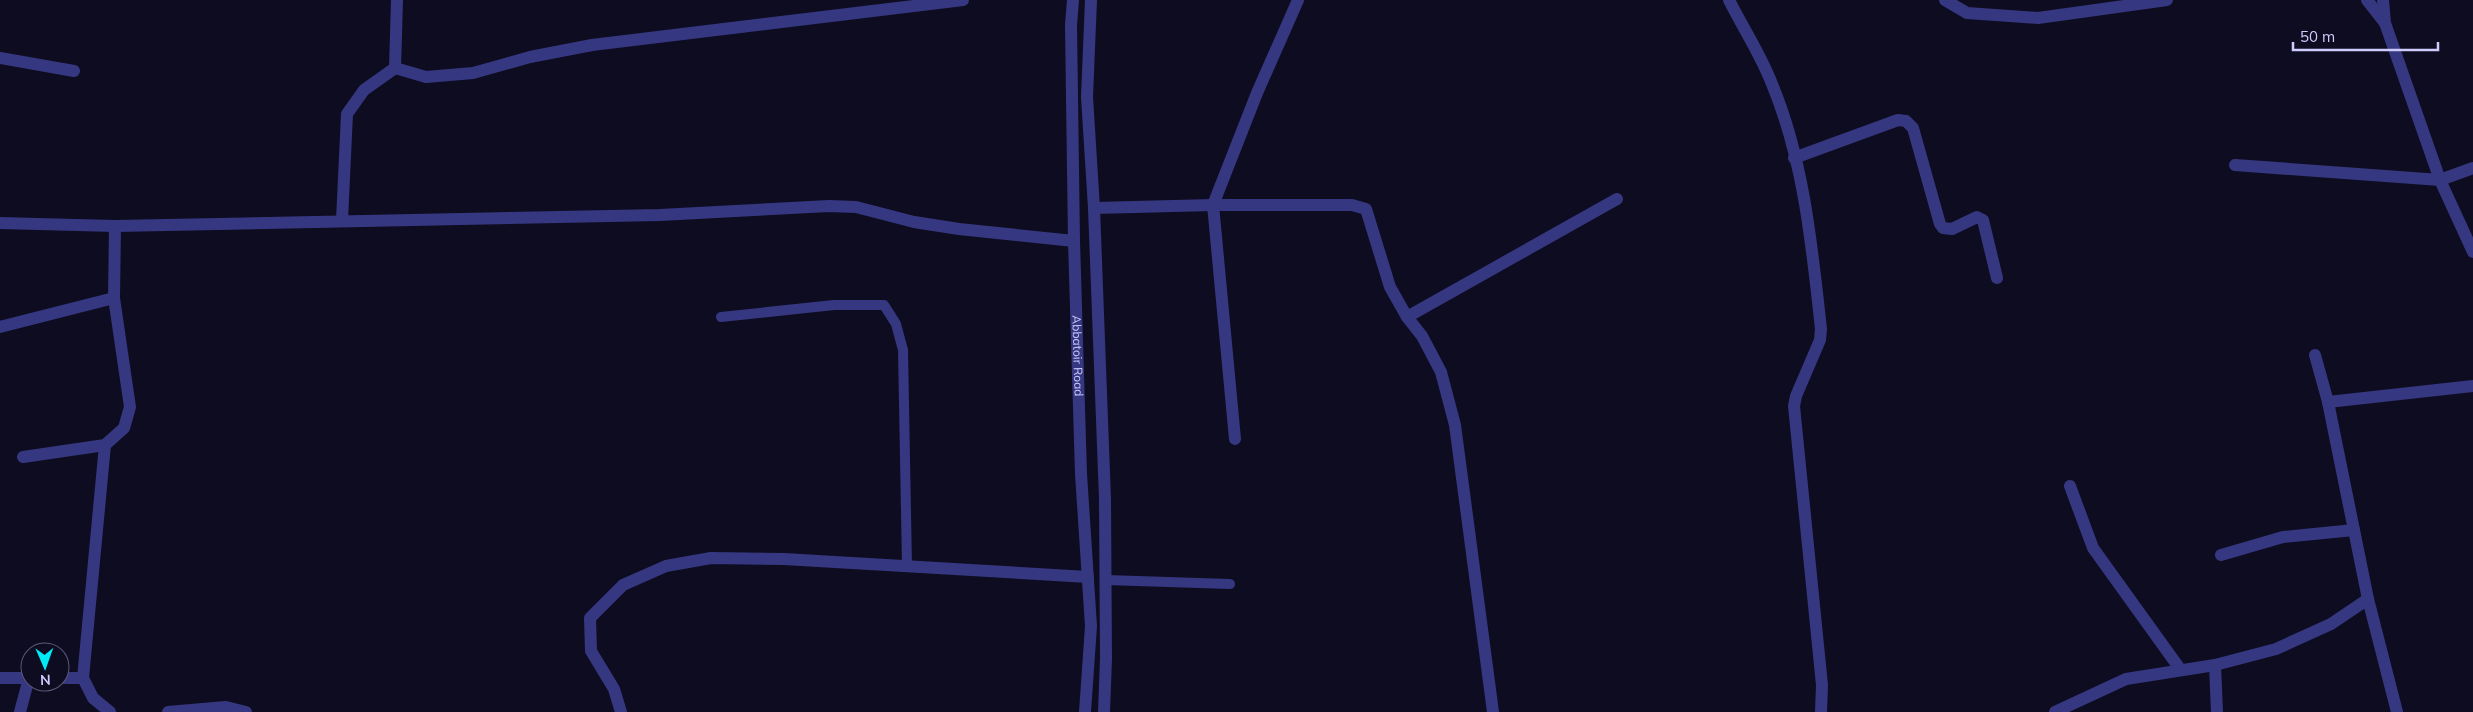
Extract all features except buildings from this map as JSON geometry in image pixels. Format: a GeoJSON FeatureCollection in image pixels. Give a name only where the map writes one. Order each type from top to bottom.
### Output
{"type":"FeatureCollection","features":[{"type":"Feature","properties":{"kind":"street"},"geometry":{"type":"LineString","coordinates":[[395,68],[397,0]]}},
{"type":"Feature","properties":{"kind":"street"},"geometry":{"type":"LineString","coordinates":[[395,68],[426,77],[473,73],[530,57],[592,45],[963,0]]}},
{"type":"Feature","properties":{"kind":"street","name":"Abbatoir Road"},"geometry":{"type":"LineString","coordinates":[[1073,0],[1071,25],[1074,241],[1081,474],[1091,626],[1085,712]]}},
{"type":"Feature","properties":{"kind":"street","name":"Abbatoir Road"},"geometry":{"type":"LineString","coordinates":[[1091,0],[1088,97],[1105,499],[1104,712]]}},
{"type":"Feature","properties":{"kind":"street"},"geometry":{"type":"LineString","coordinates":[[1235,439],[1213,205],[1257,93],[1298,0]]}},
{"type":"Feature","properties":{"kind":"street"},"geometry":{"type":"LineString","coordinates":[[1729,0],[1772,84],[1794,158],[1811,234],[1821,329],[1820,340],[1796,396],[1794,406],[1822,685],[1821,712]]}},
{"type":"Feature","properties":{"kind":"street"},"geometry":{"type":"LineString","coordinates":[[1945,0],[1967,13],[2038,18],[2167,0]]}},
{"type":"Feature","properties":{"kind":"street"},"geometry":{"type":"LineString","coordinates":[[2367,0],[2385,23]]}},
{"type":"Feature","properties":{"kind":"street"},"geometry":{"type":"LineString","coordinates":[[2383,0],[2385,23],[2440,180],[2473,252]]}},
{"type":"Feature","properties":{"kind":"street"},"geometry":{"type":"LineString","coordinates":[[0,58],[74,71]]}},
{"type":"Feature","properties":{"kind":"street"},"geometry":{"type":"LineString","coordinates":[[342,220],[347,114],[364,90],[395,68]]}},
{"type":"Feature","properties":{"kind":"street"},"geometry":{"type":"LineString","coordinates":[[1794,158],[1898,120],[1906,121],[1913,128],[1940,224],[1943,228],[1952,229],[1977,217],[1983,220],[1997,278]]}},
{"type":"Feature","properties":{"kind":"street"},"geometry":{"type":"LineString","coordinates":[[2235,165],[2440,180],[2473,168]]}},
{"type":"Feature","properties":{"kind":"street"},"geometry":{"type":"LineString","coordinates":[[1407,317],[1617,200]]}},
{"type":"Feature","properties":{"kind":"street"},"geometry":{"type":"LineString","coordinates":[[1094,208],[1213,205],[1352,205],[1366,209],[1390,287],[1407,317],[1422,336],[1442,372],[1455,425],[1493,712]]}},
{"type":"Feature","properties":{"kind":"street"},"geometry":{"type":"LineString","coordinates":[[0,222],[115,226],[660,214],[829,206],[856,207],[914,222],[959,229],[1074,241]]}},
{"type":"Feature","properties":{"kind":"street"},"geometry":{"type":"LineString","coordinates":[[23,457],[105,445],[124,428],[130,407],[114,298],[115,226]]}},
{"type":"Feature","properties":{"kind":"street"},"geometry":{"type":"LineString","coordinates":[[0,327],[114,298]]}},
{"type":"Feature","properties":{"kind":"street"},"geometry":{"type":"LineString","coordinates":[[2315,356],[2328,402],[2368,599],[2397,712]]}},
{"type":"Feature","properties":{"kind":"street"},"geometry":{"type":"LineString","coordinates":[[2328,402],[2473,386]]}},
{"type":"Feature","properties":{"kind":"street"},"geometry":{"type":"LineString","coordinates":[[105,445],[83,678],[93,698],[110,712]]}},
{"type":"Feature","properties":{"kind":"street"},"geometry":{"type":"LineString","coordinates":[[2070,486],[2093,548],[2180,669]]}},
{"type":"Feature","properties":{"kind":"street"},"geometry":{"type":"LineString","coordinates":[[2221,555],[2283,537],[2354,530]]}},
{"type":"Feature","properties":{"kind":"street"},"geometry":{"type":"LineString","coordinates":[[621,712],[614,689],[591,651],[590,618],[623,585],[666,566],[711,558],[784,559],[1088,577]]}},
{"type":"Feature","properties":{"kind":"street"},"geometry":{"type":"LineString","coordinates":[[2055,712],[2126,679],[2215,664],[2276,648],[2332,624],[2368,599]]}},
{"type":"Feature","properties":{"kind":"street"},"geometry":{"type":"LineString","coordinates":[[2215,664],[2217,712]]}},
{"type":"Feature","properties":{"kind":"street"},"geometry":{"type":"LineString","coordinates":[[0,678],[20,678]]}},
{"type":"Feature","properties":{"kind":"street"},"geometry":{"type":"LineString","coordinates":[[70,678],[83,678]]}},
{"type":"Feature","properties":{"kind":"street"},"geometry":{"type":"LineString","coordinates":[[20,712],[26,692]]}},
{"type":"Feature","properties":{"kind":"street"},"geometry":{"type":"LineString","coordinates":[[168,712],[226,707],[246,712]]}},
{"type":"Feature","properties":{"kind":"lane"},"geometry":{"type":"LineString","coordinates":[[721,317],[834,305],[884,306],[896,324],[903,350],[907,566]]}},
{"type":"Feature","properties":{"kind":"lane"},"geometry":{"type":"LineString","coordinates":[[1106,580],[1230,584]]}}]}
